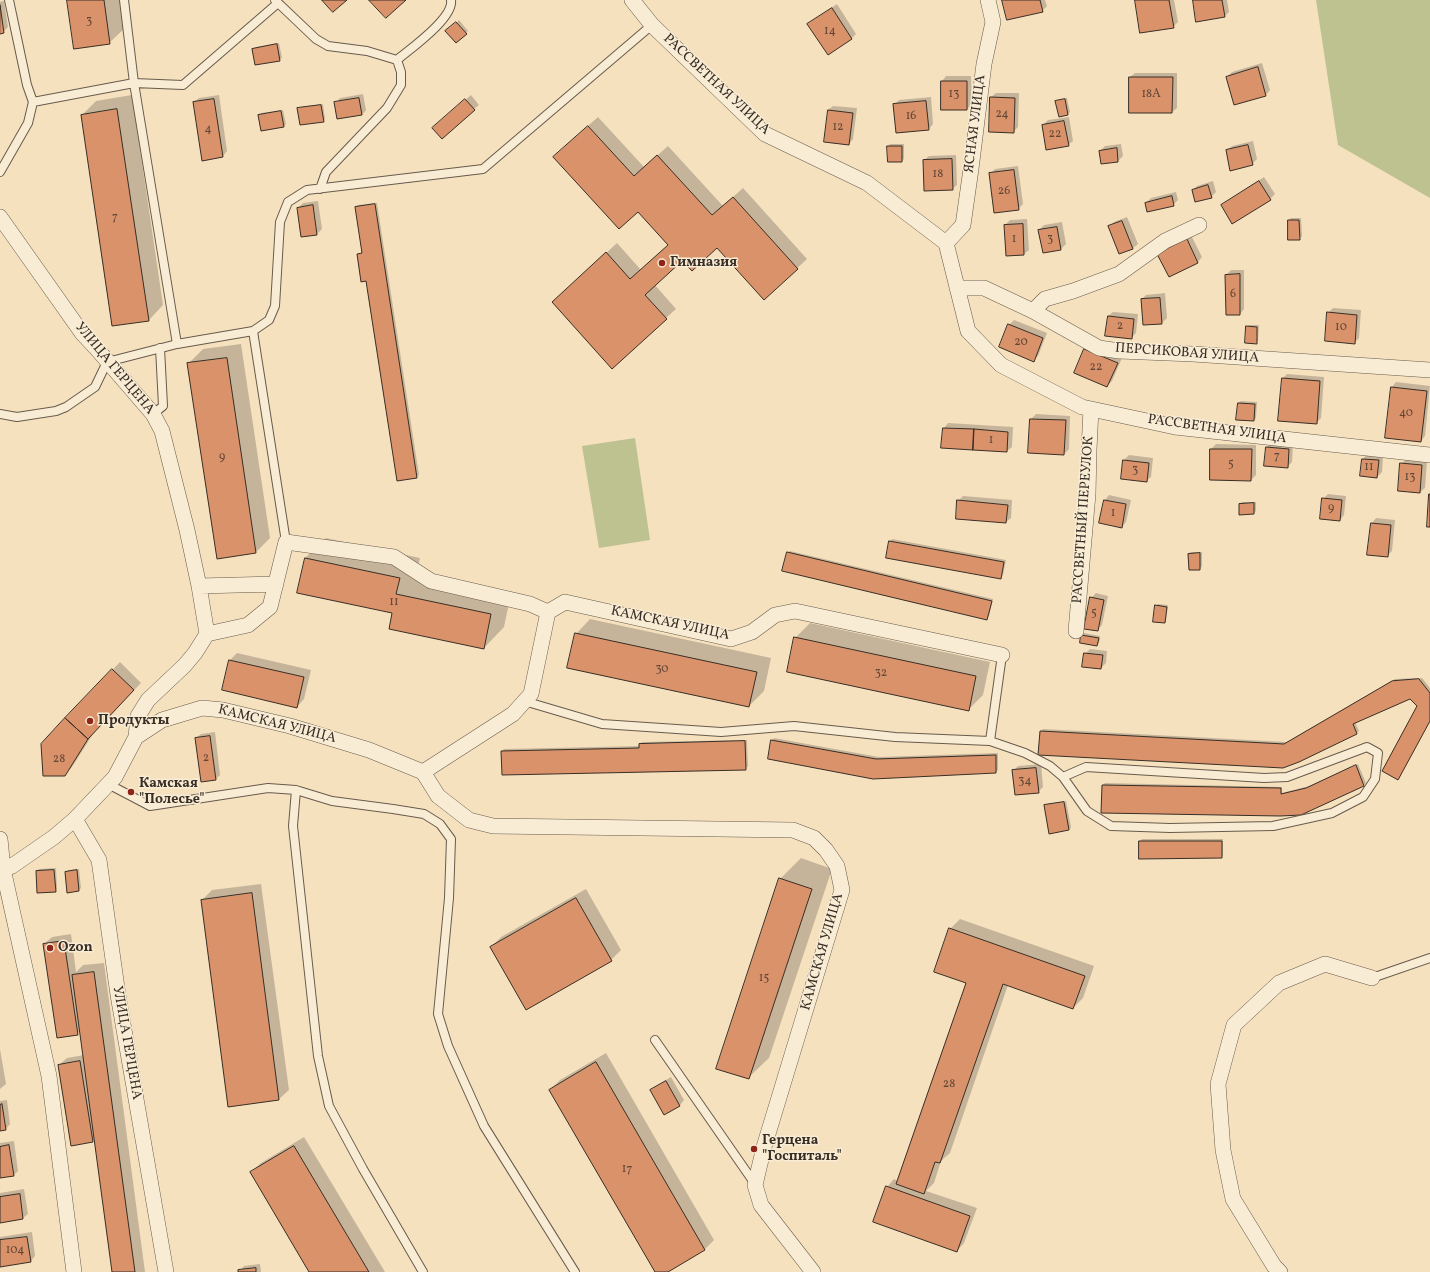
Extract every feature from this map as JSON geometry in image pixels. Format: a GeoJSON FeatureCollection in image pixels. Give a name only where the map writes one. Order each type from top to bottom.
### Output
{"type":"FeatureCollection","features":[{"type":"Feature","properties":{"kind":"street","name":"РАССВЕТНАЯ УЛИЦА"},"geometry":{"type":"LineString","coordinates":[[632,0],[652,25],[765,134],[867,183],[946,243],[968,331],[1002,365],[1082,406],[1175,428],[1430,455]]}},
{"type":"Feature","properties":{"kind":"street","name":"ЯСНАЯ УЛИЦА"},"geometry":{"type":"LineString","coordinates":[[946,243],[963,225],[972,169],[984,64],[993,22],[988,0]]}},
{"type":"Feature","properties":{"kind":"street","name":"УЛИЦА ГЕРЦЕНА"},"geometry":{"type":"LineString","coordinates":[[0,217],[82,333],[153,414],[162,431],[200,586],[206,634]]}},
{"type":"Feature","properties":{"kind":"street"},"geometry":{"type":"LineString","coordinates":[[1033,311],[1045,299],[1119,274],[1165,241],[1199,225]]}},
{"type":"Feature","properties":{"kind":"street","name":"ПЕРСИКОВАЯ УЛИЦА"},"geometry":{"type":"LineString","coordinates":[[957,288],[984,288],[1033,311],[1099,348],[1119,351],[1194,354],[1430,370]]}},
{"type":"Feature","properties":{"kind":"street","name":"РАССВЕТНЫЙ ПЕРЕУЛОК"},"geometry":{"type":"LineString","coordinates":[[1076,631],[1088,494],[1091,409]]}},
{"type":"Feature","properties":{"kind":"street"},"geometry":{"type":"LineString","coordinates":[[136,737],[138,716],[148,700],[185,665],[195,653],[206,634],[248,625],[270,607],[286,542],[394,557],[431,581],[530,604],[548,612],[530,694],[513,714],[423,772]]}},
{"type":"Feature","properties":{"kind":"street"},"geometry":{"type":"LineString","coordinates":[[200,586],[276,584]]}},
{"type":"Feature","properties":{"kind":"street","name":"КАМСКАЯ УЛИЦА"},"geometry":{"type":"LineString","coordinates":[[548,612],[565,602],[731,639],[752,632],[775,615],[795,611],[1002,655]]}},
{"type":"Feature","properties":{"kind":"street","name":"КАМСКАЯ УЛИЦА"},"geometry":{"type":"LineString","coordinates":[[1,870],[12,866],[30,854],[54,837],[75,819],[114,777],[136,737],[162,720],[202,708],[223,710],[297,728],[369,750],[423,772],[438,796],[469,820],[493,826],[794,830],[814,838],[826,850],[837,866],[842,890],[764,1146],[755,1185],[761,1205],[813,1272]]}},
{"type":"Feature","properties":{"kind":"street","name":"УЛИЦА ГЕРЦЕНА"},"geometry":{"type":"LineString","coordinates":[[75,819],[99,860],[118,995],[166,1272]]}},
{"type":"Feature","properties":{"kind":"street"},"geometry":{"type":"LineString","coordinates":[[0,839],[1,870],[49,1076],[74,1272]]}},
{"type":"Feature","properties":{"kind":"street"},"geometry":{"type":"LineString","coordinates":[[1280,1272],[1274,1266],[1233,1199],[1223,1150],[1218,1084],[1234,1025],[1279,983],[1325,964],[1372,978]]}},
{"type":"Feature","properties":{"kind":"lane"},"geometry":{"type":"LineString","coordinates":[[0,172],[28,122],[33,102],[27,85],[9,0]]}},
{"type":"Feature","properties":{"kind":"lane"},"geometry":{"type":"LineString","coordinates":[[124,0],[134,83],[177,344]]}},
{"type":"Feature","properties":{"kind":"lane"},"geometry":{"type":"LineString","coordinates":[[397,60],[440,24],[452,4],[451,0]]}},
{"type":"Feature","properties":{"kind":"lane"},"geometry":{"type":"LineString","coordinates":[[33,102],[134,83],[182,85],[276,2],[316,39],[328,46],[367,51],[397,60]]}},
{"type":"Feature","properties":{"kind":"lane"},"geometry":{"type":"LineString","coordinates":[[0,414],[17,417],[56,411],[66,407],[95,387],[107,362],[177,344],[253,331],[269,320],[275,306],[280,222],[288,202],[307,190],[483,169],[652,25]]}},
{"type":"Feature","properties":{"kind":"lane"},"geometry":{"type":"LineString","coordinates":[[320,189],[326,172],[388,108],[401,85],[401,72],[397,60]]}},
{"type":"Feature","properties":{"kind":"lane"},"geometry":{"type":"LineString","coordinates":[[253,331],[286,542]]}},
{"type":"Feature","properties":{"kind":"lane"},"geometry":{"type":"LineString","coordinates":[[153,414],[163,406],[160,348]]}},
{"type":"Feature","properties":{"kind":"lane"},"geometry":{"type":"LineString","coordinates":[[990,740],[1002,655]]}},
{"type":"Feature","properties":{"kind":"lane"},"geometry":{"type":"LineString","coordinates":[[524,701],[602,724],[721,732],[794,726],[895,737],[990,740],[1025,753],[1050,766],[1063,777],[1088,811],[1111,826],[1170,828],[1273,826],[1332,813],[1363,797],[1375,779],[1378,753],[1367,747],[1287,777],[1264,778],[1086,767],[1063,777]]}},
{"type":"Feature","properties":{"kind":"lane"},"geometry":{"type":"LineString","coordinates":[[108,784],[150,806],[268,788],[296,790],[332,801],[393,808],[424,814],[440,824],[451,839],[449,898],[438,1014],[448,1046],[484,1126],[575,1272]]}},
{"type":"Feature","properties":{"kind":"lane"},"geometry":{"type":"LineString","coordinates":[[296,790],[293,826],[318,1056],[328,1106],[423,1272]]}},
{"type":"Feature","properties":{"kind":"lane"},"geometry":{"type":"LineString","coordinates":[[1372,978],[1430,958]]}},
{"type":"Feature","properties":{"kind":"lane"},"geometry":{"type":"LineString","coordinates":[[655,1040],[755,1185]]}},
{"type":"Feature","properties":{"kind":"green space"},"geometry":{"type":"Polygon","coordinates":[[[1316,0],[1430,0],[1430,198],[1338,145],[1316,0]]]}},
{"type":"Feature","properties":{"kind":"green space"},"geometry":{"type":"Polygon","coordinates":[[[635,438],[650,540],[599,548],[582,446],[635,438]]]}},
{"type":"Feature","properties":{"kind":"building"},"geometry":{"type":"Polygon","coordinates":[[[67,0],[104,0],[110,44],[74,49],[67,0]]]}},
{"type":"Feature","properties":{"kind":"building"},"geometry":{"type":"Polygon","coordinates":[[[322,0],[347,0],[333,12],[322,0]]]}},
{"type":"Feature","properties":{"kind":"building"},"geometry":{"type":"Polygon","coordinates":[[[369,0],[406,0],[386,18],[369,0]]]}},
{"type":"Feature","properties":{"kind":"building"},"geometry":{"type":"Polygon","coordinates":[[[1002,0],[1040,0],[1043,12],[1007,20],[1002,0]]]}},
{"type":"Feature","properties":{"kind":"building"},"geometry":{"type":"Polygon","coordinates":[[[1135,0],[1169,0],[1174,28],[1140,33],[1135,0]]]}},
{"type":"Feature","properties":{"kind":"building"},"geometry":{"type":"Polygon","coordinates":[[[1193,0],[1222,0],[1225,17],[1196,22],[1193,0]]]}},
{"type":"Feature","properties":{"kind":"building"},"geometry":{"type":"Polygon","coordinates":[[[0,5],[4,33],[0,34],[0,5]]]}},
{"type":"Feature","properties":{"kind":"building"},"geometry":{"type":"Polygon","coordinates":[[[832,8],[852,39],[828,55],[807,24],[832,8]]]}},
{"type":"Feature","properties":{"kind":"building"},"geometry":{"type":"Polygon","coordinates":[[[456,22],[467,34],[456,43],[445,31],[456,22]]]}},
{"type":"Feature","properties":{"kind":"building"},"geometry":{"type":"Polygon","coordinates":[[[277,44],[280,61],[255,65],[252,49],[277,44]]]}},
{"type":"Feature","properties":{"kind":"building"},"geometry":{"type":"Polygon","coordinates":[[[1258,67],[1266,96],[1234,105],[1226,77],[1258,67]]]}},
{"type":"Feature","properties":{"kind":"building"},"geometry":{"type":"Polygon","coordinates":[[[1129,77],[1173,77],[1172,113],[1129,113],[1129,77]]]}},
{"type":"Feature","properties":{"kind":"building"},"geometry":{"type":"Polygon","coordinates":[[[941,81],[967,81],[967,110],[941,110],[941,81]]]}},
{"type":"Feature","properties":{"kind":"building"},"geometry":{"type":"Polygon","coordinates":[[[990,97],[1015,98],[1014,133],[989,132],[990,97]]]}},
{"type":"Feature","properties":{"kind":"building"},"geometry":{"type":"Polygon","coordinates":[[[359,98],[362,115],[337,119],[334,102],[359,98]]]}},
{"type":"Feature","properties":{"kind":"building"},"geometry":{"type":"Polygon","coordinates":[[[214,99],[223,157],[202,161],[193,102],[214,99]]]}},
{"type":"Feature","properties":{"kind":"building"},"geometry":{"type":"Polygon","coordinates":[[[465,99],[475,110],[442,139],[432,128],[465,99]]]}},
{"type":"Feature","properties":{"kind":"building"},"geometry":{"type":"Polygon","coordinates":[[[1065,99],[1068,115],[1059,117],[1055,101],[1065,99]]]}},
{"type":"Feature","properties":{"kind":"building"},"geometry":{"type":"Polygon","coordinates":[[[926,101],[929,130],[896,133],[893,104],[926,101]]]}},
{"type":"Feature","properties":{"kind":"building"},"geometry":{"type":"Polygon","coordinates":[[[321,105],[324,122],[300,125],[297,108],[321,105]]]}},
{"type":"Feature","properties":{"kind":"building"},"geometry":{"type":"Polygon","coordinates":[[[117,109],[149,321],[112,326],[81,115],[117,109]]]}},
{"type":"Feature","properties":{"kind":"building"},"geometry":{"type":"Polygon","coordinates":[[[828,110],[853,113],[849,145],[824,142],[828,110]]]}},
{"type":"Feature","properties":{"kind":"building"},"geometry":{"type":"Polygon","coordinates":[[[281,111],[284,127],[261,131],[258,115],[281,111]]]}},
{"type":"Feature","properties":{"kind":"building"},"geometry":{"type":"Polygon","coordinates":[[[1064,121],[1069,146],[1046,150],[1042,125],[1064,121]]]}},
{"type":"Feature","properties":{"kind":"building"},"geometry":{"type":"Polygon","coordinates":[[[588,126],[634,176],[657,155],[712,215],[733,197],[798,269],[764,300],[717,248],[692,271],[682,261],[645,295],[667,319],[612,369],[552,302],[606,252],[630,279],[668,245],[638,212],[619,229],[553,157],[588,126]]]}},
{"type":"Feature","properties":{"kind":"building"},"geometry":{"type":"Polygon","coordinates":[[[1248,145],[1253,165],[1230,171],[1226,150],[1248,145]]]}},
{"type":"Feature","properties":{"kind":"building"},"geometry":{"type":"Polygon","coordinates":[[[887,146],[902,146],[902,162],[888,162],[887,146]]]}},
{"type":"Feature","properties":{"kind":"building"},"geometry":{"type":"Polygon","coordinates":[[[1117,148],[1118,162],[1101,164],[1099,151],[1117,148]]]}},
{"type":"Feature","properties":{"kind":"building"},"geometry":{"type":"Polygon","coordinates":[[[952,159],[953,190],[924,191],[923,160],[952,159]]]}},
{"type":"Feature","properties":{"kind":"building"},"geometry":{"type":"Polygon","coordinates":[[[1014,170],[1019,210],[994,213],[989,173],[1014,170]]]}},
{"type":"Feature","properties":{"kind":"building"},"geometry":{"type":"Polygon","coordinates":[[[1259,181],[1271,200],[1232,224],[1221,205],[1259,181]]]}},
{"type":"Feature","properties":{"kind":"building"},"geometry":{"type":"Polygon","coordinates":[[[1208,185],[1212,198],[1195,202],[1192,190],[1208,185]]]}},
{"type":"Feature","properties":{"kind":"building"},"geometry":{"type":"Polygon","coordinates":[[[1172,196],[1174,206],[1147,212],[1145,203],[1172,196]]]}},
{"type":"Feature","properties":{"kind":"building"},"geometry":{"type":"Polygon","coordinates":[[[375,204],[417,478],[397,481],[366,281],[361,282],[357,254],[362,253],[355,207],[375,204]]]}},
{"type":"Feature","properties":{"kind":"building"},"geometry":{"type":"Polygon","coordinates":[[[313,205],[317,235],[301,237],[297,208],[313,205]]]}},
{"type":"Feature","properties":{"kind":"building"},"geometry":{"type":"Polygon","coordinates":[[[1288,220],[1299,220],[1300,240],[1288,240],[1288,220]]]}},
{"type":"Feature","properties":{"kind":"building"},"geometry":{"type":"Polygon","coordinates":[[[1122,221],[1133,249],[1119,254],[1108,226],[1122,221]]]}},
{"type":"Feature","properties":{"kind":"building"},"geometry":{"type":"Polygon","coordinates":[[[1023,224],[1024,255],[1006,256],[1004,225],[1023,224]]]}},
{"type":"Feature","properties":{"kind":"building"},"geometry":{"type":"Polygon","coordinates":[[[1057,227],[1061,250],[1043,253],[1038,230],[1057,227]]]}},
{"type":"Feature","properties":{"kind":"building"},"geometry":{"type":"Polygon","coordinates":[[[1187,239],[1198,263],[1169,277],[1157,254],[1187,239]]]}},
{"type":"Feature","properties":{"kind":"building"},"geometry":{"type":"Polygon","coordinates":[[[1240,274],[1240,315],[1226,315],[1225,275],[1240,274]]]}},
{"type":"Feature","properties":{"kind":"building"},"geometry":{"type":"Polygon","coordinates":[[[1160,298],[1162,324],[1143,325],[1141,299],[1160,298]]]}},
{"type":"Feature","properties":{"kind":"building"},"geometry":{"type":"Polygon","coordinates":[[[1327,312],[1357,315],[1355,344],[1325,341],[1327,312]]]}},
{"type":"Feature","properties":{"kind":"building"},"geometry":{"type":"Polygon","coordinates":[[[1108,316],[1134,319],[1132,339],[1105,336],[1108,316]]]}},
{"type":"Feature","properties":{"kind":"building"},"geometry":{"type":"Polygon","coordinates":[[[1008,324],[1043,338],[1034,362],[999,347],[1008,324]]]}},
{"type":"Feature","properties":{"kind":"building"},"geometry":{"type":"Polygon","coordinates":[[[1246,326],[1257,327],[1257,344],[1245,343],[1246,326]]]}},
{"type":"Feature","properties":{"kind":"building"},"geometry":{"type":"Polygon","coordinates":[[[1084,349],[1118,363],[1107,387],[1074,373],[1084,349]]]}},
{"type":"Feature","properties":{"kind":"building"},"geometry":{"type":"Polygon","coordinates":[[[227,358],[256,553],[217,559],[187,363],[227,358]]]}},
{"type":"Feature","properties":{"kind":"building"},"geometry":{"type":"Polygon","coordinates":[[[1282,378],[1320,381],[1317,424],[1278,421],[1282,378]]]}},
{"type":"Feature","properties":{"kind":"building"},"geometry":{"type":"Polygon","coordinates":[[[1391,387],[1427,391],[1421,442],[1385,438],[1391,387]]]}},
{"type":"Feature","properties":{"kind":"building"},"geometry":{"type":"Polygon","coordinates":[[[1238,403],[1255,404],[1254,421],[1236,420],[1238,403]]]}},
{"type":"Feature","properties":{"kind":"building"},"geometry":{"type":"Polygon","coordinates":[[[1030,419],[1066,420],[1064,455],[1028,453],[1030,419]]]}},
{"type":"Feature","properties":{"kind":"building"},"geometry":{"type":"Polygon","coordinates":[[[943,428],[974,429],[973,450],[941,448],[943,428]]]}},
{"type":"Feature","properties":{"kind":"building"},"geometry":{"type":"Polygon","coordinates":[[[974,429],[1008,432],[1007,452],[973,450],[974,429]]]}},
{"type":"Feature","properties":{"kind":"building"},"geometry":{"type":"Polygon","coordinates":[[[1266,447],[1289,449],[1288,468],[1264,466],[1266,447]]]}},
{"type":"Feature","properties":{"kind":"building"},"geometry":{"type":"Polygon","coordinates":[[[1210,449],[1252,449],[1251,481],[1210,480],[1210,449]]]}},
{"type":"Feature","properties":{"kind":"building"},"geometry":{"type":"Polygon","coordinates":[[[1362,459],[1379,460],[1377,478],[1360,476],[1362,459]]]}},
{"type":"Feature","properties":{"kind":"building"},"geometry":{"type":"Polygon","coordinates":[[[1123,460],[1149,463],[1147,482],[1121,479],[1123,460]]]}},
{"type":"Feature","properties":{"kind":"building"},"geometry":{"type":"Polygon","coordinates":[[[1400,463],[1422,465],[1420,493],[1398,491],[1400,463]]]}},
{"type":"Feature","properties":{"kind":"building"},"geometry":{"type":"Polygon","coordinates":[[[1429,494],[1430,527],[1427,527],[1429,494]]]}},
{"type":"Feature","properties":{"kind":"building"},"geometry":{"type":"Polygon","coordinates":[[[1322,498],[1342,500],[1340,521],[1320,519],[1322,498]]]}},
{"type":"Feature","properties":{"kind":"building"},"geometry":{"type":"Polygon","coordinates":[[[957,500],[1008,505],[1006,523],[956,519],[957,500]]]}},
{"type":"Feature","properties":{"kind":"building"},"geometry":{"type":"Polygon","coordinates":[[[1104,500],[1126,504],[1122,528],[1099,523],[1104,500]]]}},
{"type":"Feature","properties":{"kind":"building"},"geometry":{"type":"Polygon","coordinates":[[[1254,503],[1254,514],[1239,515],[1239,504],[1254,503]]]}},
{"type":"Feature","properties":{"kind":"building"},"geometry":{"type":"Polygon","coordinates":[[[1371,523],[1391,525],[1388,557],[1367,555],[1371,523]]]}},
{"type":"Feature","properties":{"kind":"building"},"geometry":{"type":"Polygon","coordinates":[[[889,541],[1004,562],[1001,579],[886,558],[889,541]]]}},
{"type":"Feature","properties":{"kind":"building"},"geometry":{"type":"Polygon","coordinates":[[[787,552],[992,601],[987,620],[782,571],[787,552]]]}},
{"type":"Feature","properties":{"kind":"building"},"geometry":{"type":"Polygon","coordinates":[[[1200,553],[1200,570],[1189,570],[1188,554],[1200,553]]]}},
{"type":"Feature","properties":{"kind":"building"},"geometry":{"type":"Polygon","coordinates":[[[305,558],[400,578],[396,594],[491,614],[484,649],[389,629],[392,613],[297,593],[305,558]]]}},
{"type":"Feature","properties":{"kind":"building"},"geometry":{"type":"Polygon","coordinates":[[[1090,597],[1104,600],[1098,631],[1084,629],[1090,597]]]}},
{"type":"Feature","properties":{"kind":"building"},"geometry":{"type":"Polygon","coordinates":[[[1155,605],[1167,607],[1165,623],[1153,622],[1155,605]]]}},
{"type":"Feature","properties":{"kind":"building"},"geometry":{"type":"Polygon","coordinates":[[[575,633],[757,672],[749,707],[567,668],[575,633]]]}},
{"type":"Feature","properties":{"kind":"building"},"geometry":{"type":"Polygon","coordinates":[[[1081,635],[1099,638],[1097,646],[1080,643],[1081,635]]]}},
{"type":"Feature","properties":{"kind":"building"},"geometry":{"type":"Polygon","coordinates":[[[794,637],[976,676],[969,711],[787,672],[794,637]]]}},
{"type":"Feature","properties":{"kind":"building"},"geometry":{"type":"Polygon","coordinates":[[[1084,653],[1103,655],[1101,669],[1082,667],[1084,653]]]}},
{"type":"Feature","properties":{"kind":"building"},"geometry":{"type":"Polygon","coordinates":[[[229,660],[304,677],[297,708],[222,690],[229,660]]]}},
{"type":"Feature","properties":{"kind":"building"},"geometry":{"type":"Polygon","coordinates":[[[112,669],[134,690],[88,739],[65,718],[112,669]]]}},
{"type":"Feature","properties":{"kind":"building"},"geometry":{"type":"Polygon","coordinates":[[[1419,679],[1430,693],[1430,721],[1398,780],[1382,771],[1417,706],[1410,699],[1353,724],[1357,734],[1299,762],[1283,768],[1038,755],[1040,731],[1284,744],[1392,681],[1419,679]]]}},
{"type":"Feature","properties":{"kind":"building"},"geometry":{"type":"Polygon","coordinates":[[[65,718],[88,739],[65,776],[43,776],[41,744],[65,718]]]}},
{"type":"Feature","properties":{"kind":"building"},"geometry":{"type":"Polygon","coordinates":[[[210,736],[216,780],[201,782],[195,738],[210,736]]]}},
{"type":"Feature","properties":{"kind":"building"},"geometry":{"type":"Polygon","coordinates":[[[771,740],[876,759],[996,755],[996,773],[873,779],[768,759],[771,740]]]}},
{"type":"Feature","properties":{"kind":"building"},"geometry":{"type":"Polygon","coordinates":[[[745,741],[746,770],[502,775],[501,751],[639,748],[639,744],[745,741]]]}},
{"type":"Feature","properties":{"kind":"building"},"geometry":{"type":"Polygon","coordinates":[[[1356,765],[1364,786],[1301,815],[1280,816],[1101,813],[1102,785],[1281,788],[1281,794],[1306,788],[1356,765]]]}},
{"type":"Feature","properties":{"kind":"building"},"geometry":{"type":"Polygon","coordinates":[[[1036,768],[1039,793],[1015,795],[1012,770],[1036,768]]]}},
{"type":"Feature","properties":{"kind":"building"},"geometry":{"type":"Polygon","coordinates":[[[1064,802],[1069,830],[1049,834],[1044,805],[1064,802]]]}},
{"type":"Feature","properties":{"kind":"building"},"geometry":{"type":"Polygon","coordinates":[[[1139,841],[1222,841],[1222,858],[1139,859],[1139,841]]]}},
{"type":"Feature","properties":{"kind":"building"},"geometry":{"type":"Polygon","coordinates":[[[54,870],[56,892],[37,893],[36,871],[54,870]]]}},
{"type":"Feature","properties":{"kind":"building"},"geometry":{"type":"Polygon","coordinates":[[[77,870],[79,891],[67,893],[65,872],[77,870]]]}},
{"type":"Feature","properties":{"kind":"building"},"geometry":{"type":"Polygon","coordinates":[[[779,878],[812,889],[749,1079],[716,1069],[779,878]]]}},
{"type":"Feature","properties":{"kind":"building"},"geometry":{"type":"Polygon","coordinates":[[[252,893],[279,1100],[228,1107],[201,900],[252,893]]]}},
{"type":"Feature","properties":{"kind":"building"},"geometry":{"type":"Polygon","coordinates":[[[576,898],[612,961],[526,1010],[490,947],[576,898]]]}},
{"type":"Feature","properties":{"kind":"building"},"geometry":{"type":"Polygon","coordinates":[[[949,928],[1085,976],[1073,1009],[1003,984],[940,1163],[935,1162],[924,1194],[896,1184],[966,983],[934,972],[949,928]]]}},
{"type":"Feature","properties":{"kind":"building"},"geometry":{"type":"Polygon","coordinates":[[[64,941],[78,1035],[57,1038],[43,944],[64,941]]]}},
{"type":"Feature","properties":{"kind":"building"},"geometry":{"type":"Polygon","coordinates":[[[94,972],[135,1272],[112,1272],[72,975],[94,972]]]}},
{"type":"Feature","properties":{"kind":"building"},"geometry":{"type":"Polygon","coordinates":[[[80,1061],[93,1142],[71,1146],[58,1065],[80,1061]]]}},
{"type":"Feature","properties":{"kind":"building"},"geometry":{"type":"Polygon","coordinates":[[[596,1062],[705,1250],[668,1272],[655,1272],[549,1090],[596,1062]]]}},
{"type":"Feature","properties":{"kind":"building"},"geometry":{"type":"Polygon","coordinates":[[[666,1081],[680,1106],[664,1115],[650,1090],[666,1081]]]}},
{"type":"Feature","properties":{"kind":"building"},"geometry":{"type":"Polygon","coordinates":[[[2,1104],[6,1130],[0,1131],[0,1105],[2,1104]]]}},
{"type":"Feature","properties":{"kind":"building"},"geometry":{"type":"Polygon","coordinates":[[[9,1145],[14,1176],[0,1178],[0,1147],[9,1145]]]}},
{"type":"Feature","properties":{"kind":"building"},"geometry":{"type":"Polygon","coordinates":[[[294,1146],[369,1272],[309,1272],[250,1172],[294,1146]]]}},
{"type":"Feature","properties":{"kind":"building"},"geometry":{"type":"Polygon","coordinates":[[[886,1186],[970,1216],[957,1252],[873,1222],[886,1186]]]}},
{"type":"Feature","properties":{"kind":"building"},"geometry":{"type":"Polygon","coordinates":[[[20,1194],[23,1219],[0,1223],[0,1197],[20,1194]]]}},
{"type":"Feature","properties":{"kind":"building"},"geometry":{"type":"Polygon","coordinates":[[[27,1237],[31,1262],[0,1267],[0,1240],[27,1237]]]}},
{"type":"Feature","properties":{"kind":"building"},"geometry":{"type":"Polygon","coordinates":[[[256,1268],[256,1272],[238,1272],[238,1270],[256,1268]]]}},
{"type":"Feature","properties":{"kind":"place","name":"Гимназия"},"geometry":{"type":"Point","coordinates":[662,263]}},
{"type":"Feature","properties":{"kind":"place","name":"Продукты"},"geometry":{"type":"Point","coordinates":[90,721]}},
{"type":"Feature","properties":{"kind":"place","name":"Камская \"Полесье\""},"geometry":{"type":"Point","coordinates":[131,792]}},
{"type":"Feature","properties":{"kind":"place","name":"Ozon"},"geometry":{"type":"Point","coordinates":[50,948]}},
{"type":"Feature","properties":{"kind":"place","name":"Герцена \"Госпиталь\""},"geometry":{"type":"Point","coordinates":[754,1149]}}]}
